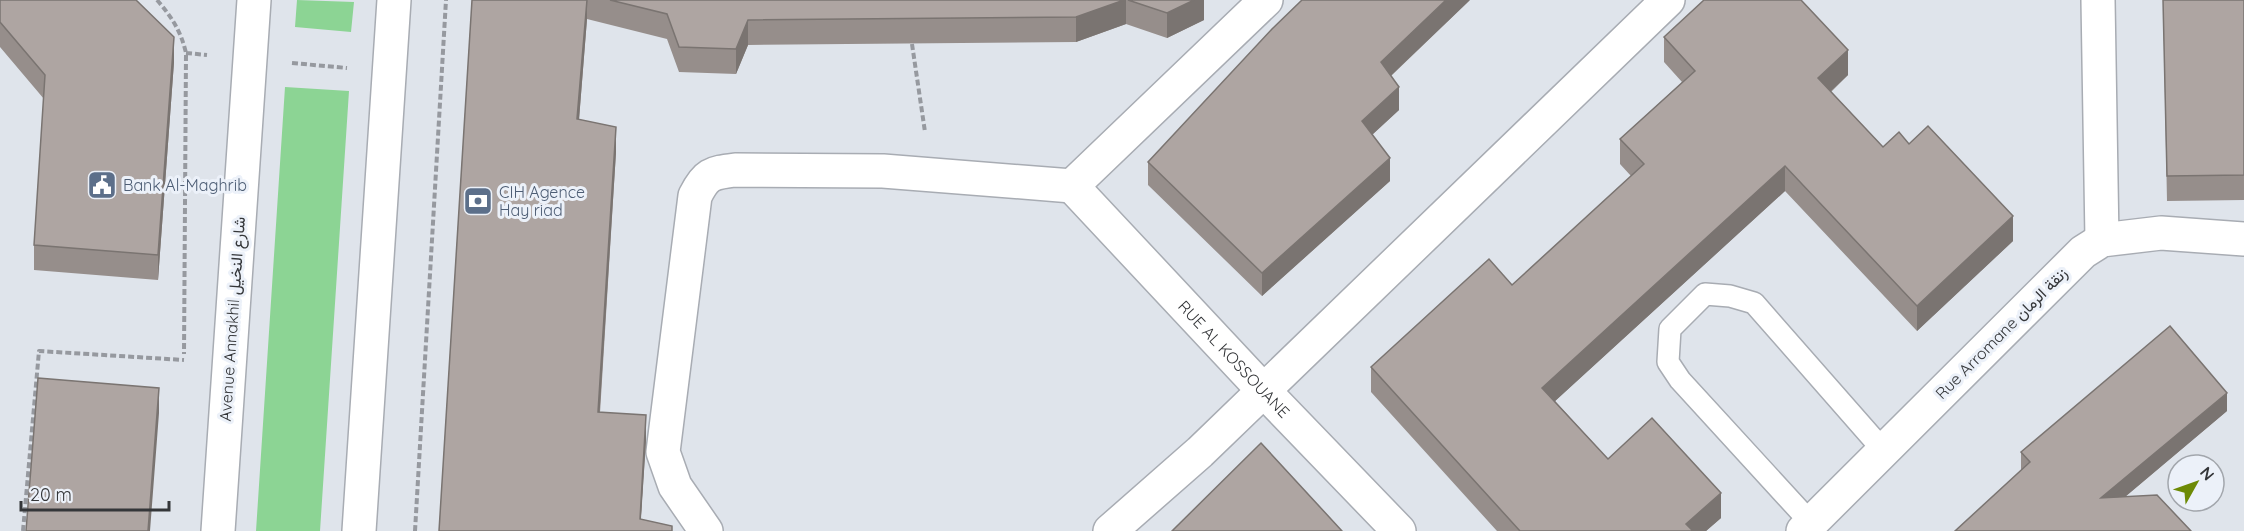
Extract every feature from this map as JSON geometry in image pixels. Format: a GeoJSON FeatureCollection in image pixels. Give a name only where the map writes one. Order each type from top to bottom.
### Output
{"type":"FeatureCollection","features":[{"type":"Feature","properties":{"kind":"street","name":"Avenue Annakhil شارع النخيل"},"geometry":{"type":"LineString","coordinates":[[218,531],[254,0]]}},
{"type":"Feature","properties":{"kind":"street"},"geometry":{"type":"LineString","coordinates":[[359,531],[394,0]]}},
{"type":"Feature","properties":{"kind":"street"},"geometry":{"type":"LineString","coordinates":[[706,531],[675,486],[663,453],[695,196],[704,180],[714,172],[735,170],[883,171],[1072,186],[1266,0]]}},
{"type":"Feature","properties":{"kind":"street"},"geometry":{"type":"LineString","coordinates":[[1110,531],[1200,452],[1668,0]]}},
{"type":"Feature","properties":{"kind":"street"},"geometry":{"type":"LineString","coordinates":[[2098,0],[2102,240]]}},
{"type":"Feature","properties":{"kind":"street","name":"RUE AL KOSSOUANE"},"geometry":{"type":"LineString","coordinates":[[1072,186],[1399,531]]}},
{"type":"Feature","properties":{"kind":"street","name":"Rue Arromane زنقة الرمان"},"geometry":{"type":"LineString","coordinates":[[1807,527],[2068,267],[2102,240],[2161,233],[2244,239]]}},
{"type":"Feature","properties":{"kind":"lane"},"geometry":{"type":"LineString","coordinates":[[1807,527],[1680,380],[1668,362],[1670,329],[1705,294],[1730,296],[1754,303],[1883,450]]}},
{"type":"Feature","properties":{"kind":"path"},"geometry":{"type":"LineString","coordinates":[[157,0],[182,34],[186,53],[183,371]]}},
{"type":"Feature","properties":{"kind":"path"},"geometry":{"type":"LineString","coordinates":[[415,531],[446,0]]}},
{"type":"Feature","properties":{"kind":"path"},"geometry":{"type":"LineString","coordinates":[[912,44],[932,175]]}},
{"type":"Feature","properties":{"kind":"path"},"geometry":{"type":"LineString","coordinates":[[186,53],[388,72]]}},
{"type":"Feature","properties":{"kind":"path"},"geometry":{"type":"LineString","coordinates":[[23,531],[39,351],[184,360]]}},
{"type":"Feature","properties":{"kind":"green space"},"geometry":{"type":"Polygon","coordinates":[[[297,0],[354,2],[351,32],[295,27],[297,0]]]}},
{"type":"Feature","properties":{"kind":"green space"},"geometry":{"type":"Polygon","coordinates":[[[285,87],[349,91],[320,531],[256,531],[285,87]]]}},
{"type":"Feature","properties":{"kind":"building","name":"Bank Al-Maghrib"},"geometry":{"type":"Polygon","coordinates":[[[0,0],[136,0],[174,37],[158,255],[34,245],[45,75],[0,22],[0,0]]]}},
{"type":"Feature","properties":{"kind":"building"},"geometry":{"type":"Polygon","coordinates":[[[472,0],[587,0],[577,119],[616,127],[598,412],[646,415],[640,519],[672,526],[672,531],[439,531],[472,0]]]}},
{"type":"Feature","properties":{"kind":"building"},"geometry":{"type":"Polygon","coordinates":[[[610,0],[1124,0],[1076,17],[748,20],[736,49],[679,47],[667,14],[610,0]]]}},
{"type":"Feature","properties":{"kind":"building"},"geometry":{"type":"Polygon","coordinates":[[[1128,0],[1194,0],[1167,13],[1128,0]]]}},
{"type":"Feature","properties":{"kind":"building"},"geometry":{"type":"Polygon","coordinates":[[[1302,0],[1446,0],[1381,62],[1399,87],[1362,121],[1390,158],[1262,273],[1148,162],[1302,0]]]}},
{"type":"Feature","properties":{"kind":"building"},"geometry":{"type":"Polygon","coordinates":[[[1704,0],[1801,0],[1848,50],[1818,78],[1883,147],[1899,132],[1909,144],[1928,126],[2013,216],[1917,306],[1785,166],[1542,388],[1608,459],[1652,418],[1721,493],[1686,524],[1693,531],[1520,531],[1371,367],[1489,259],[1512,285],[1644,164],[1620,139],[1695,71],[1664,37],[1704,0]]]}},
{"type":"Feature","properties":{"kind":"building"},"geometry":{"type":"Polygon","coordinates":[[[2163,0],[2244,0],[2244,175],[2167,176],[2163,0]]]}},
{"type":"Feature","properties":{"kind":"building"},"geometry":{"type":"Polygon","coordinates":[[[2170,326],[2227,393],[2101,498],[2157,495],[2166,505],[2166,513],[2174,513],[2191,531],[1955,531],[2030,462],[2021,452],[2170,326]]]}},
{"type":"Feature","properties":{"kind":"building"},"geometry":{"type":"Polygon","coordinates":[[[38,378],[159,388],[148,531],[26,531],[38,378]]]}},
{"type":"Feature","properties":{"kind":"building"},"geometry":{"type":"Polygon","coordinates":[[[1261,443],[1342,531],[1172,531],[1261,443]]]}},
{"type":"Feature","properties":{"kind":"place","name":"Bank Al-Maghrib"},"geometry":{"type":"Point","coordinates":[102,185]}},
{"type":"Feature","properties":{"kind":"place","name":"CIH Agence Hay riad"},"geometry":{"type":"Point","coordinates":[478,201]}}]}
